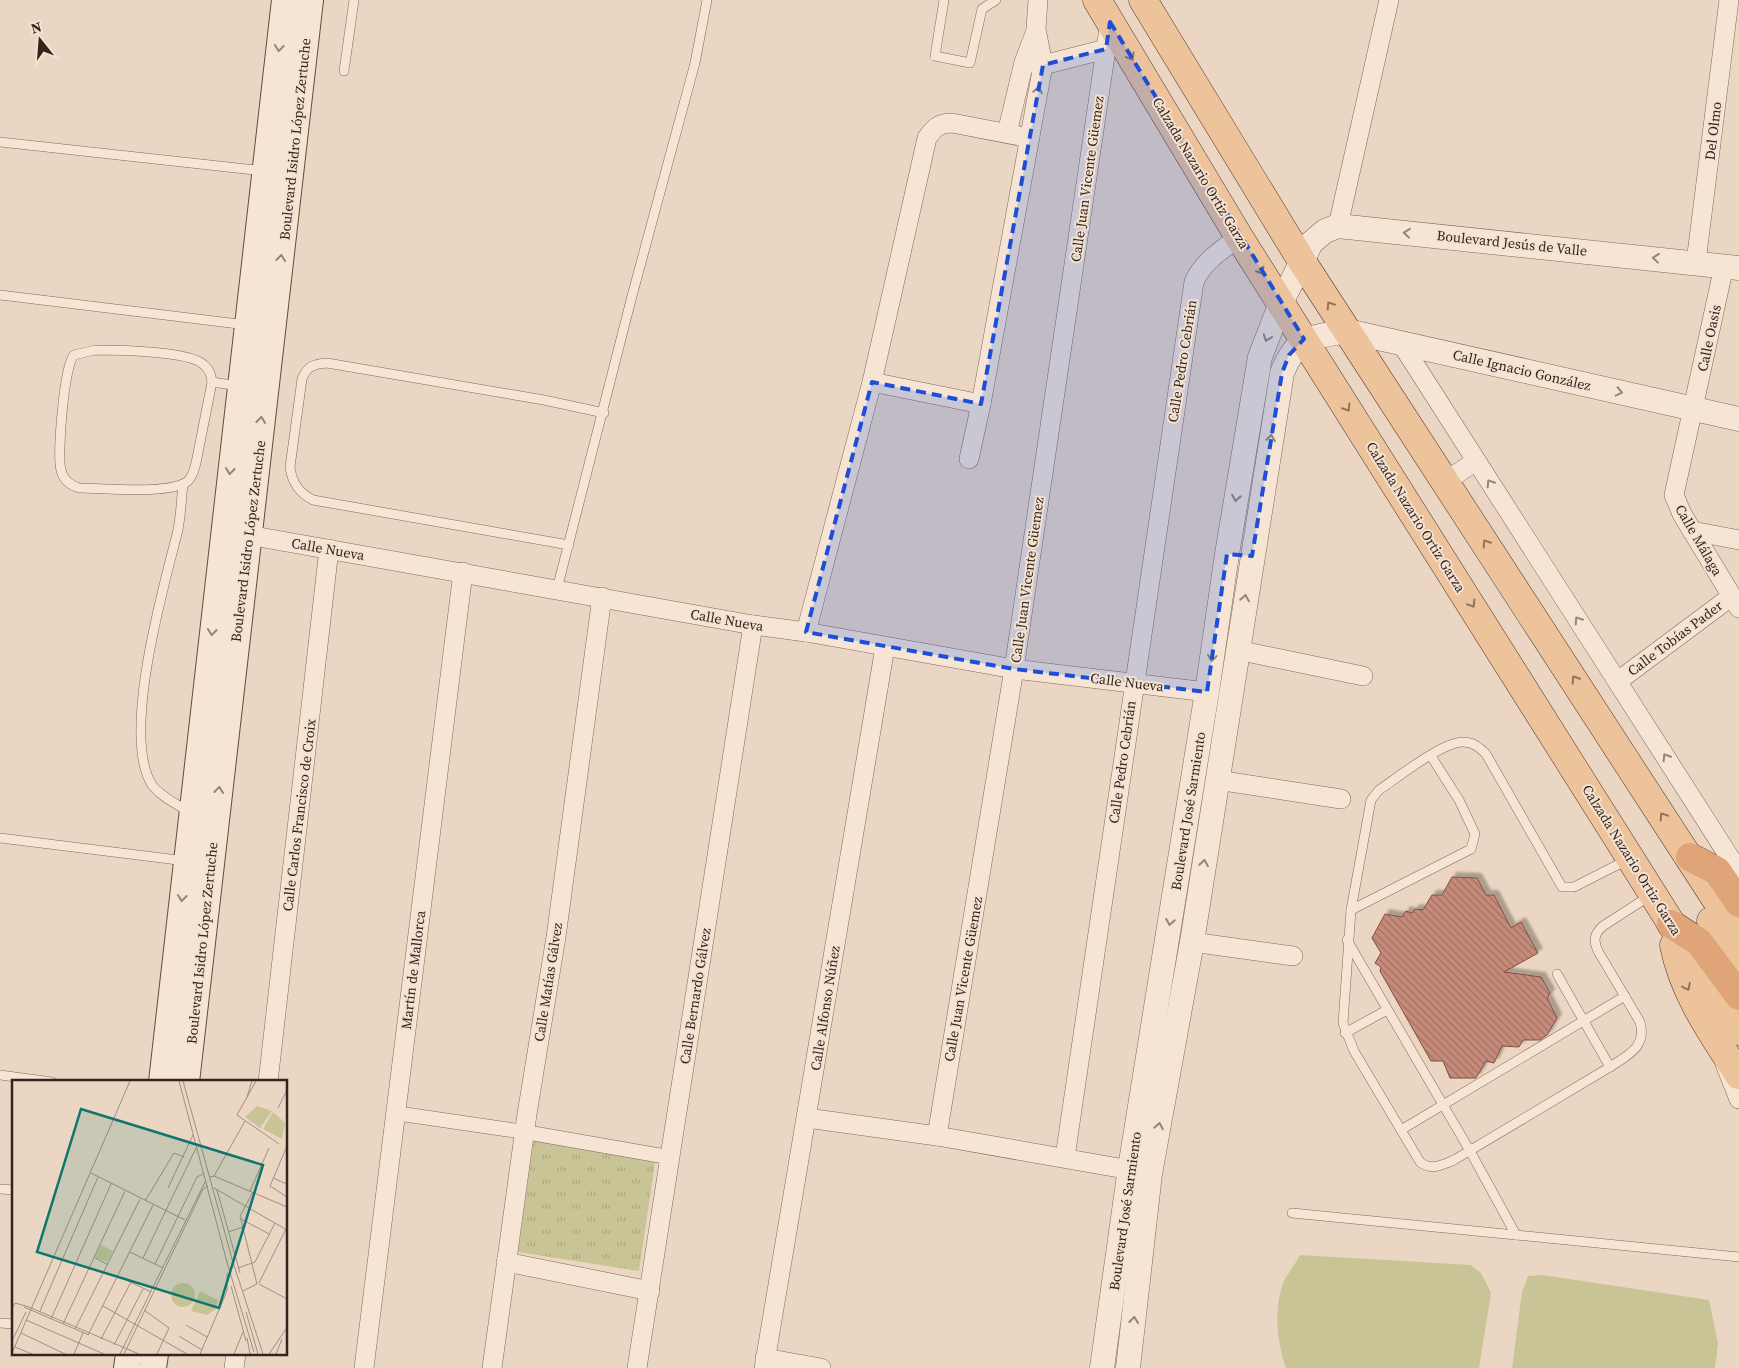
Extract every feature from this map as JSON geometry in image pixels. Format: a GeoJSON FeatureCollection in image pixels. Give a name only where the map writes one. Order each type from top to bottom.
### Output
{"type":"FeatureCollection","features":[{"type":"Feature","properties":{"kind":"highway"},"geometry":{"type":"LineString","coordinates":[[1690,857],[1717,871],[1739,903]]}},
{"type":"Feature","properties":{"kind":"highway"},"geometry":{"type":"LineString","coordinates":[[1671,924],[1699,942],[1739,996]]}},
{"type":"Feature","properties":{"kind":"main road","name":"Boulevard Isidro López Zertuche"},"geometry":{"type":"LineString","coordinates":[[278,174],[285,0]]}},
{"type":"Feature","properties":{"kind":"main road","name":"Boulevard Isidro López Zertuche"},"geometry":{"type":"LineString","coordinates":[[186,1080],[204,815],[252,388],[278,174],[310,0]]}},
{"type":"Feature","properties":{"kind":"main road"},"geometry":{"type":"LineString","coordinates":[[1143,0],[1303,263],[1739,935]]}},
{"type":"Feature","properties":{"kind":"main road","name":"Calzada Nazario Ortiz Garza"},"geometry":{"type":"LineString","coordinates":[[1104,11],[1239,237],[1671,924]]}},
{"type":"Feature","properties":{"kind":"main road","name":"Boulevard Isidro López Zertuche"},"geometry":{"type":"LineString","coordinates":[[162,1080],[186,861],[204,815],[248,535],[252,388]]}},
{"type":"Feature","properties":{"kind":"main road"},"geometry":{"type":"LineString","coordinates":[[1690,857],[1694,886],[1702,906],[1739,966]]}},
{"type":"Feature","properties":{"kind":"main road"},"geometry":{"type":"LineString","coordinates":[[1671,924],[1676,959],[1684,980],[1729,1038],[1739,1075]]}},
{"type":"Feature","properties":{"kind":"street"},"geometry":{"type":"LineString","coordinates":[[969,458],[981,404],[1043,65],[1036,29],[1038,0]]}},
{"type":"Feature","properties":{"kind":"street"},"geometry":{"type":"LineString","coordinates":[[1303,263],[1311,243],[1317,236],[1331,227],[1338,226],[1389,0]]}},
{"type":"Feature","properties":{"kind":"street","name":"Del Olmo"},"geometry":{"type":"LineString","coordinates":[[1696,262],[1729,0]]}},
{"type":"Feature","properties":{"kind":"street","name":"Calle Juan Vicente Güemez"},"geometry":{"type":"LineString","coordinates":[[937,1136],[1014,668],[1106,49],[1104,11]]}},
{"type":"Feature","properties":{"kind":"street"},"geometry":{"type":"LineString","coordinates":[[1007,133],[1024,62],[1036,29]]}},
{"type":"Feature","properties":{"kind":"street"},"geometry":{"type":"LineString","coordinates":[[1024,62],[1043,65],[1106,49]]}},
{"type":"Feature","properties":{"kind":"street"},"geometry":{"type":"LineString","coordinates":[[806,632],[872,382],[927,138],[934,128],[944,123],[970,125],[1030,138]]}},
{"type":"Feature","properties":{"kind":"street","name":"Boulevard Jesús de Valle"},"geometry":{"type":"LineString","coordinates":[[1338,226],[1732,267]]}},
{"type":"Feature","properties":{"kind":"street","name":"Calle Pedro Cebrián"},"geometry":{"type":"LineString","coordinates":[[1065,1157],[1194,282],[1199,270],[1210,259],[1239,237]]}},
{"type":"Feature","properties":{"kind":"street","name":"Boulevard José Sarmiento"},"geometry":{"type":"LineString","coordinates":[[1128,1368],[1140,1171],[1227,554],[1260,357],[1281,303],[1303,263]]}},
{"type":"Feature","properties":{"kind":"street","name":"Calle Oasis"},"geometry":{"type":"LineString","coordinates":[[1695,410],[1732,267]]}},
{"type":"Feature","properties":{"kind":"street","name":"Calle Ignacio González"},"geometry":{"type":"LineString","coordinates":[[1304,339],[1347,331],[1739,419]]}},
{"type":"Feature","properties":{"kind":"street","name":"Boulevard José Sarmiento"},"geometry":{"type":"LineString","coordinates":[[1102,1368],[1140,1171],[1192,942],[1282,373],[1289,356],[1304,339]]}},
{"type":"Feature","properties":{"kind":"street"},"geometry":{"type":"LineString","coordinates":[[1401,343],[1739,872]]}},
{"type":"Feature","properties":{"kind":"street"},"geometry":{"type":"LineString","coordinates":[[872,382],[981,404]]}},
{"type":"Feature","properties":{"kind":"street","name":"Calle Málaga"},"geometry":{"type":"LineString","coordinates":[[1695,410],[1674,495],[1682,514],[1735,602]]}},
{"type":"Feature","properties":{"kind":"street"},"geometry":{"type":"LineString","coordinates":[[1446,481],[1476,461]]}},
{"type":"Feature","properties":{"kind":"street"},"geometry":{"type":"LineString","coordinates":[[1692,530],[1739,540]]}},
{"type":"Feature","properties":{"kind":"street","name":"Calle Nueva"},"geometry":{"type":"LineString","coordinates":[[248,535],[885,647],[1014,668],[1207,692]]}},
{"type":"Feature","properties":{"kind":"street","name":"Calle Carlos Francisco de Croix"},"geometry":{"type":"LineString","coordinates":[[268,1080],[329,549]]}},
{"type":"Feature","properties":{"kind":"street"},"geometry":{"type":"LineString","coordinates":[[1227,554],[1252,556]]}},
{"type":"Feature","properties":{"kind":"street","name":"Martín de Mallorca"},"geometry":{"type":"LineString","coordinates":[[364,1368],[463,572]]}},
{"type":"Feature","properties":{"kind":"street","name":"Calle Matías Gálvez"},"geometry":{"type":"LineString","coordinates":[[492,1368],[525,1132],[556,937],[602,596]]}},
{"type":"Feature","properties":{"kind":"street","name":"Calle Tobías Pader"},"geometry":{"type":"LineString","coordinates":[[1618,681],[1735,602]]}},
{"type":"Feature","properties":{"kind":"street","name":"Calle Bernardo Gálvez"},"geometry":{"type":"LineString","coordinates":[[637,1368],[650,1291],[668,1157],[753,625]]}},
{"type":"Feature","properties":{"kind":"street","name":"Calle Alfonso Núñez"},"geometry":{"type":"LineString","coordinates":[[764,1363],[807,1118],[885,647]]}},
{"type":"Feature","properties":{"kind":"street"},"geometry":{"type":"LineString","coordinates":[[1237,650],[1363,676]]}},
{"type":"Feature","properties":{"kind":"street"},"geometry":{"type":"LineString","coordinates":[[1217,780],[1341,799]]}},
{"type":"Feature","properties":{"kind":"street"},"geometry":{"type":"LineString","coordinates":[[1192,942],[1293,956]]}},
{"type":"Feature","properties":{"kind":"street"},"geometry":{"type":"LineString","coordinates":[[1729,1038],[1739,1099]]}},
{"type":"Feature","properties":{"kind":"street"},"geometry":{"type":"LineString","coordinates":[[395,1113],[525,1132],[668,1157]]}},
{"type":"Feature","properties":{"kind":"street"},"geometry":{"type":"LineString","coordinates":[[807,1118],[937,1136],[1140,1171]]}},
{"type":"Feature","properties":{"kind":"street"},"geometry":{"type":"LineString","coordinates":[[506,1262],[650,1291]]}},
{"type":"Feature","properties":{"kind":"street"},"geometry":{"type":"LineString","coordinates":[[764,1363],[821,1368]]}},
{"type":"Feature","properties":{"kind":"lane"},"geometry":{"type":"LineString","coordinates":[[344,71],[354,0]]}},
{"type":"Feature","properties":{"kind":"lane"},"geometry":{"type":"LineString","coordinates":[[557,589],[604,414],[632,296],[695,63],[707,0]]}},
{"type":"Feature","properties":{"kind":"lane"},"geometry":{"type":"LineString","coordinates":[[944,0],[935,56],[970,63],[982,9],[996,0]]}},
{"type":"Feature","properties":{"kind":"lane"},"geometry":{"type":"LineString","coordinates":[[0,142],[278,174]]}},
{"type":"Feature","properties":{"kind":"lane"},"geometry":{"type":"LineString","coordinates":[[0,295],[259,328]]}},
{"type":"Feature","properties":{"kind":"lane"},"geometry":{"type":"LineString","coordinates":[[95,350],[120,350],[190,357],[204,364],[210,372],[212,382],[192,477],[183,484],[167,490],[79,488],[67,482],[61,471],[59,456],[69,362],[79,353],[95,350]]}},
{"type":"Feature","properties":{"kind":"lane"},"geometry":{"type":"LineString","coordinates":[[569,545],[313,500],[304,495],[292,479],[290,467],[302,378],[306,369],[316,363],[334,363],[544,400],[604,414]]}},
{"type":"Feature","properties":{"kind":"lane"},"geometry":{"type":"LineString","coordinates":[[212,382],[252,388]]}},
{"type":"Feature","properties":{"kind":"lane"},"geometry":{"type":"LineString","coordinates":[[183,484],[177,532],[167,566],[150,648],[142,708],[142,746],[147,773],[159,794],[204,815]]}},
{"type":"Feature","properties":{"kind":"lane"},"geometry":{"type":"LineString","coordinates":[[1631,858],[1574,887],[1562,887],[1486,754],[1478,746],[1462,742],[1448,745],[1379,790],[1372,800],[1351,910],[1342,1013],[1345,1034],[1424,1166],[1435,1167],[1454,1160],[1610,1067],[1641,1044],[1642,1032],[1640,1022],[1598,951],[1595,938],[1597,932],[1603,926],[1653,894]]}},
{"type":"Feature","properties":{"kind":"lane"},"geometry":{"type":"LineString","coordinates":[[1351,910],[1471,849],[1475,834],[1459,800],[1431,756]]}},
{"type":"Feature","properties":{"kind":"lane"},"geometry":{"type":"LineString","coordinates":[[0,838],[186,861]]}},
{"type":"Feature","properties":{"kind":"lane"},"geometry":{"type":"LineString","coordinates":[[1347,940],[1470,1151],[1516,1235]]}},
{"type":"Feature","properties":{"kind":"lane"},"geometry":{"type":"LineString","coordinates":[[1557,974],[1582,1021],[1610,1067]]}},
{"type":"Feature","properties":{"kind":"lane"},"geometry":{"type":"LineString","coordinates":[[1401,1130],[1624,996]]}},
{"type":"Feature","properties":{"kind":"lane"},"geometry":{"type":"LineString","coordinates":[[1345,1034],[1387,1010]]}},
{"type":"Feature","properties":{"kind":"lane"},"geometry":{"type":"LineString","coordinates":[[0,1075],[37,1080]]}},
{"type":"Feature","properties":{"kind":"lane"},"geometry":{"type":"LineString","coordinates":[[1292,1213],[1739,1258]]}},
{"type":"Feature","properties":{"kind":"highlighted area"},"geometry":{"type":"Polygon","coordinates":[[[1110,22],[1304,339],[1289,355],[1282,373],[1252,556],[1227,554],[1207,692],[1014,669],[806,632],[872,382],[981,404],[1043,65],[1106,49],[1110,22]]]}},
{"type":"Feature","properties":{"kind":"green space"},"geometry":{"type":"Polygon","coordinates":[[[534,1137],[656,1156],[639,1271],[518,1252],[534,1137]]]}},
{"type":"Feature","properties":{"kind":"green space"},"geometry":{"type":"Polygon","coordinates":[[[1300,1255],[1471,1265],[1481,1273],[1491,1293],[1479,1368],[1286,1368],[1280,1348],[1278,1306],[1282,1286],[1300,1255]]]}},
{"type":"Feature","properties":{"kind":"green space"},"geometry":{"type":"Polygon","coordinates":[[[1542,1275],[1709,1300],[1718,1344],[1715,1368],[1512,1368],[1522,1292],[1528,1276],[1542,1275]]]}},
{"type":"Feature","properties":{"kind":"building"},"geometry":{"type":"Polygon","coordinates":[[[1452,877],[1477,878],[1486,895],[1494,895],[1511,928],[1521,922],[1538,953],[1504,972],[1541,977],[1550,993],[1547,998],[1557,1018],[1547,1035],[1540,1040],[1523,1040],[1519,1047],[1502,1046],[1494,1063],[1486,1061],[1476,1078],[1450,1078],[1443,1061],[1431,1061],[1380,971],[1381,967],[1375,963],[1381,953],[1372,938],[1385,914],[1402,917],[1406,911],[1412,913],[1415,909],[1423,910],[1432,895],[1442,895],[1452,877]]]}}]}
